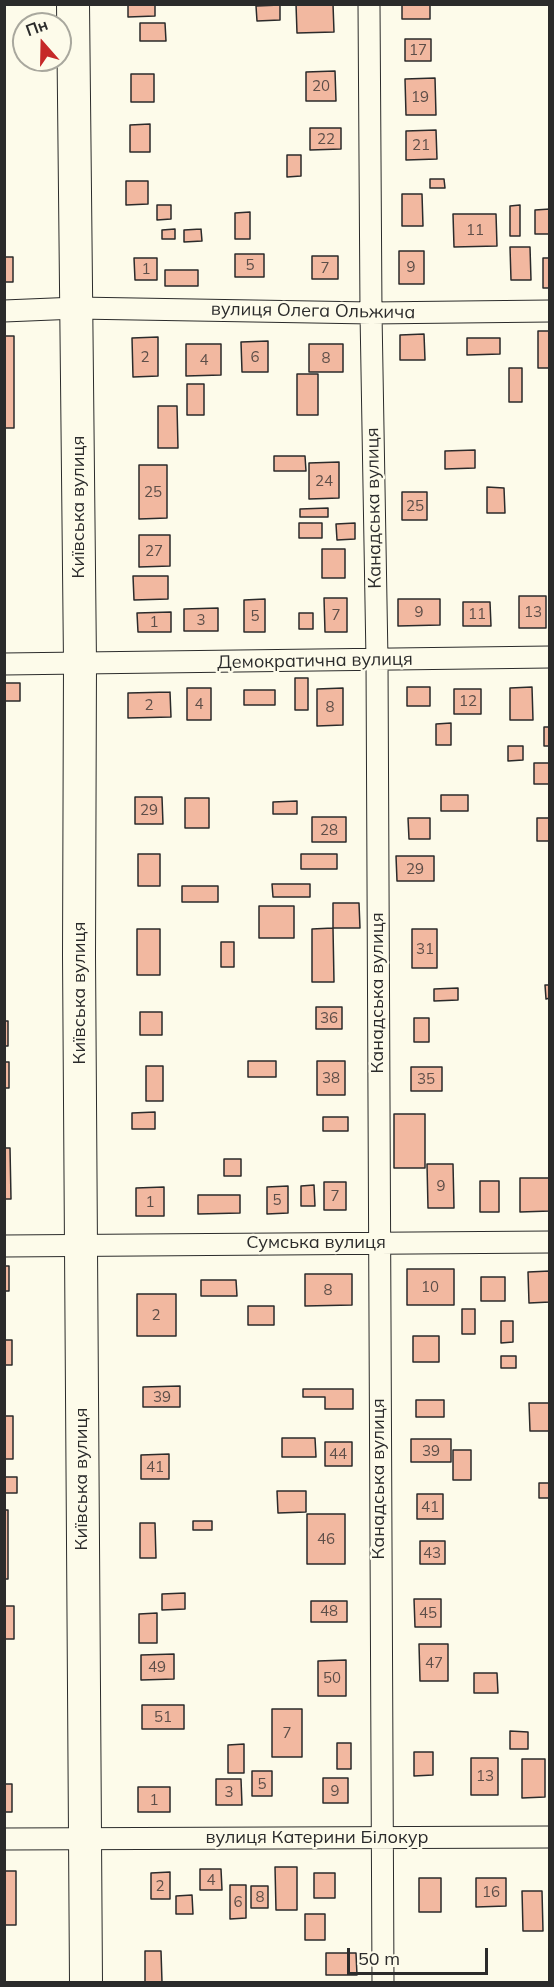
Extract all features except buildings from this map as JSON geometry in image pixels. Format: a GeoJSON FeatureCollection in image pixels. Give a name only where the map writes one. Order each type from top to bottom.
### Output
{"type":"FeatureCollection","features":[{"type":"Feature","properties":{"kind":"highway","name":"Київська вулиця"},"geometry":{"type":"LineString","coordinates":[[73,4],[80,663],[79,955],[86,1983]]}},
{"type":"Feature","properties":{"kind":"street","name":"Канадська вулиця"},"geometry":{"type":"LineString","coordinates":[[369,4],[377,660],[383,1983]]}},
{"type":"Feature","properties":{"kind":"street","name":"вулиця Олега Ольжича"},"geometry":{"type":"LineString","coordinates":[[4,311],[77,308],[371,313],[549,311]]}},
{"type":"Feature","properties":{"kind":"street","name":"Демократична вулиця"},"geometry":{"type":"LineString","coordinates":[[4,664],[549,657]]}},
{"type":"Feature","properties":{"kind":"street","name":"Сумська вулиця"},"geometry":{"type":"LineString","coordinates":[[4,1246],[549,1242]]}},
{"type":"Feature","properties":{"kind":"street","name":"вулиця Катерини Білокур"},"geometry":{"type":"LineString","coordinates":[[4,1839],[549,1837]]}}]}
